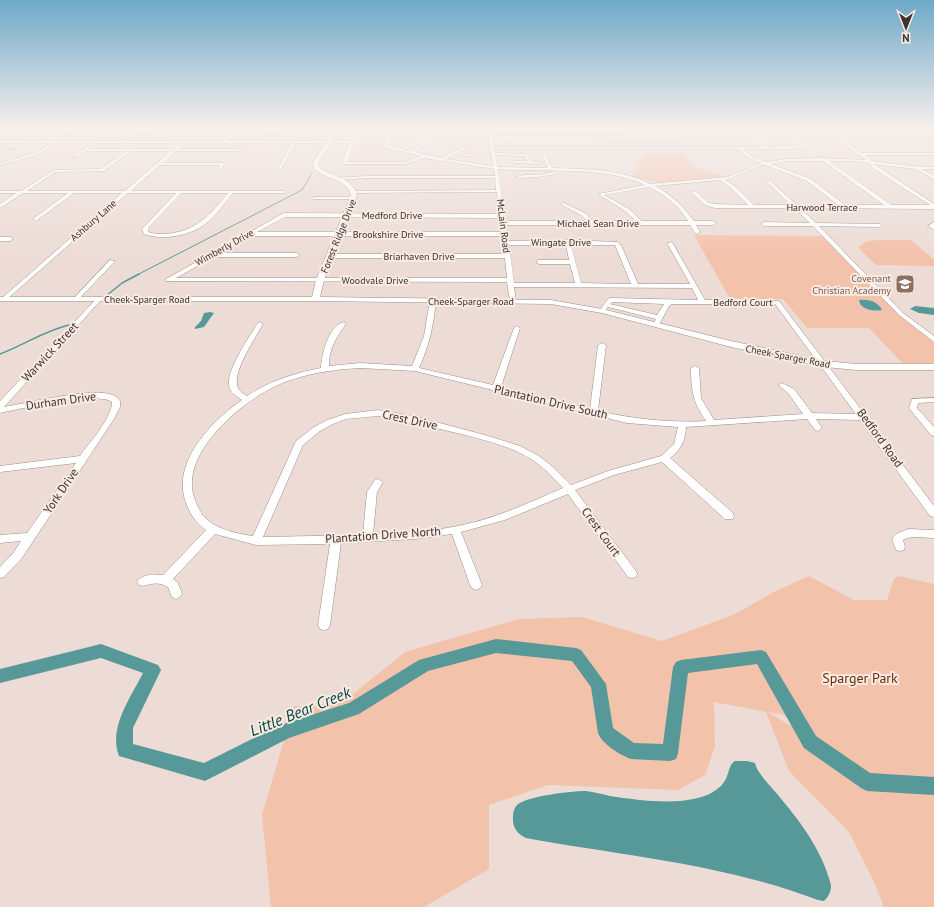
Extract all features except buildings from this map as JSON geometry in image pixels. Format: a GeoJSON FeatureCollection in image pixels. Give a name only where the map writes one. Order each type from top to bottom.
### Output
{"type":"FeatureCollection","features":[{"type":"Feature","properties":{"kind":"main road","name":"Forest Ridge Drive"},"geometry":{"type":"LineString","coordinates":[[315,299],[320,280],[354,195],[351,187],[319,170]]}},
{"type":"Feature","properties":{"kind":"main road","name":"Cheek-Sparger Road"},"geometry":{"type":"LineString","coordinates":[[2,299],[315,299],[551,302],[604,308],[658,322],[731,344],[825,364],[857,367],[934,367]]}},
{"type":"Feature","properties":{"kind":"street"},"geometry":{"type":"LineString","coordinates":[[0,206],[54,171],[86,170]]}},
{"type":"Feature","properties":{"kind":"street","name":"Ashbury Lane"},"geometry":{"type":"LineString","coordinates":[[2,299],[151,170]]}},
{"type":"Feature","properties":{"kind":"street","name":"McLain Road"},"geometry":{"type":"LineString","coordinates":[[497,170],[513,301]]}},
{"type":"Feature","properties":{"kind":"street"},"geometry":{"type":"LineString","coordinates":[[539,176],[558,170]]}},
{"type":"Feature","properties":{"kind":"street"},"geometry":{"type":"LineString","coordinates":[[577,170],[600,172],[626,178],[650,186],[674,200],[686,213],[697,232]]}},
{"type":"Feature","properties":{"kind":"street"},"geometry":{"type":"LineString","coordinates":[[640,223],[636,216],[630,211],[600,194],[650,186],[721,179],[736,176],[749,170]]}},
{"type":"Feature","properties":{"kind":"street"},"geometry":{"type":"LineString","coordinates":[[787,170],[809,180],[844,207]]}},
{"type":"Feature","properties":{"kind":"street"},"geometry":{"type":"LineString","coordinates":[[839,170],[890,207]]}},
{"type":"Feature","properties":{"kind":"street"},"geometry":{"type":"LineString","coordinates":[[880,170],[934,206]]}},
{"type":"Feature","properties":{"kind":"street"},"geometry":{"type":"LineString","coordinates":[[921,170],[934,178]]}},
{"type":"Feature","properties":{"kind":"street"},"geometry":{"type":"LineString","coordinates":[[338,179],[366,177],[498,177]]}},
{"type":"Feature","properties":{"kind":"street"},"geometry":{"type":"LineString","coordinates":[[721,179],[733,187],[752,206]]}},
{"type":"Feature","properties":{"kind":"street"},"geometry":{"type":"LineString","coordinates":[[769,181],[798,207],[901,314],[934,340]]}},
{"type":"Feature","properties":{"kind":"street"},"geometry":{"type":"LineString","coordinates":[[36,219],[74,191]]}},
{"type":"Feature","properties":{"kind":"street"},"geometry":{"type":"LineString","coordinates":[[314,198],[354,195],[499,191]]}},
{"type":"Feature","properties":{"kind":"street"},"geometry":{"type":"LineString","coordinates":[[0,192],[284,192]]}},
{"type":"Feature","properties":{"kind":"street"},"geometry":{"type":"LineString","coordinates":[[180,192],[147,226],[145,231],[148,234],[158,236],[170,235],[198,226],[210,218],[232,192]]}},
{"type":"Feature","properties":{"kind":"street","name":"Harwood Terrace"},"geometry":{"type":"LineString","coordinates":[[693,192],[710,205],[798,207],[934,206]]}},
{"type":"Feature","properties":{"kind":"street"},"geometry":{"type":"LineString","coordinates":[[564,204],[583,214],[592,223]]}},
{"type":"Feature","properties":{"kind":"street"},"geometry":{"type":"LineString","coordinates":[[377,215],[379,208]]}},
{"type":"Feature","properties":{"kind":"street"},"geometry":{"type":"LineString","coordinates":[[426,216],[427,208]]}},
{"type":"Feature","properties":{"kind":"street"},"geometry":{"type":"LineString","coordinates":[[475,208],[475,216]]}},
{"type":"Feature","properties":{"kind":"street","name":"Medford Drive"},"geometry":{"type":"LineString","coordinates":[[282,216],[502,216]]}},
{"type":"Feature","properties":{"kind":"street","name":"Wimberly Drive"},"geometry":{"type":"LineString","coordinates":[[168,280],[210,255],[282,216]]}},
{"type":"Feature","properties":{"kind":"street","name":"Michael Sean Drive"},"geometry":{"type":"LineString","coordinates":[[503,223],[713,223]]}},
{"type":"Feature","properties":{"kind":"street"},"geometry":{"type":"LineString","coordinates":[[764,224],[879,225]]}},
{"type":"Feature","properties":{"kind":"street","name":"Brookshire Drive"},"geometry":{"type":"LineString","coordinates":[[248,234],[505,234]]}},
{"type":"Feature","properties":{"kind":"street"},"geometry":{"type":"LineString","coordinates":[[0,239],[10,239]]}},
{"type":"Feature","properties":{"kind":"street"},"geometry":{"type":"LineString","coordinates":[[568,242],[578,285]]}},
{"type":"Feature","properties":{"kind":"street","name":"Wingate Drive"},"geometry":{"type":"LineString","coordinates":[[506,243],[616,243],[635,285]]}},
{"type":"Feature","properties":{"kind":"street"},"geometry":{"type":"LineString","coordinates":[[604,308],[610,300],[669,302],[702,301],[670,243]]}},
{"type":"Feature","properties":{"kind":"street"},"geometry":{"type":"LineString","coordinates":[[210,255],[297,255]]}},
{"type":"Feature","properties":{"kind":"street","name":"Briarhaven Drive"},"geometry":{"type":"LineString","coordinates":[[330,256],[508,256]]}},
{"type":"Feature","properties":{"kind":"street"},"geometry":{"type":"LineString","coordinates":[[76,299],[112,261]]}},
{"type":"Feature","properties":{"kind":"street"},"geometry":{"type":"LineString","coordinates":[[539,262],[572,262]]}},
{"type":"Feature","properties":{"kind":"street","name":"Woodvale Drive"},"geometry":{"type":"LineString","coordinates":[[168,280],[511,282],[578,285],[693,286]]}},
{"type":"Feature","properties":{"kind":"street","name":"Warwick Street"},"geometry":{"type":"LineString","coordinates":[[0,406],[99,299]]}},
{"type":"Feature","properties":{"kind":"street"},"geometry":{"type":"LineString","coordinates":[[415,369],[429,335],[433,300]]}},
{"type":"Feature","properties":{"kind":"street","name":"Bedford Court"},"geometry":{"type":"LineString","coordinates":[[702,301],[777,302],[825,364]]}},
{"type":"Feature","properties":{"kind":"street"},"geometry":{"type":"LineString","coordinates":[[658,322],[669,302]]}},
{"type":"Feature","properties":{"kind":"street"},"geometry":{"type":"LineString","coordinates":[[246,399],[235,391],[232,381],[235,371],[260,324]]}},
{"type":"Feature","properties":{"kind":"street"},"geometry":{"type":"LineString","coordinates":[[325,369],[325,352],[329,342],[343,324]]}},
{"type":"Feature","properties":{"kind":"street"},"geometry":{"type":"LineString","coordinates":[[496,389],[517,328]]}},
{"type":"Feature","properties":{"kind":"street"},"geometry":{"type":"LineString","coordinates":[[594,411],[602,345]]}},
{"type":"Feature","properties":{"kind":"street","name":"Plantation Drive South"},"geometry":{"type":"LineString","coordinates":[[246,399],[271,385],[291,378],[325,369],[364,364],[415,369],[628,420],[682,425],[810,416],[864,417]]}},
{"type":"Feature","properties":{"kind":"street","name":"Bedford Road"},"geometry":{"type":"LineString","coordinates":[[825,364],[934,513]]}},
{"type":"Feature","properties":{"kind":"street"},"geometry":{"type":"LineString","coordinates":[[695,368],[695,393],[697,400],[712,424]]}},
{"type":"Feature","properties":{"kind":"street"},"geometry":{"type":"LineString","coordinates":[[782,385],[791,391],[818,428]]}},
{"type":"Feature","properties":{"kind":"street","name":"Durham Drive"},"geometry":{"type":"LineString","coordinates":[[0,410],[69,398],[99,395],[112,397],[116,401],[116,405]]}},
{"type":"Feature","properties":{"kind":"street","name":"Plantation Drive North"},"geometry":{"type":"LineString","coordinates":[[246,399],[215,426],[202,444],[187,474],[186,489],[190,504],[200,520],[213,529],[235,537],[256,541],[410,536],[455,529],[486,522],[570,490],[595,478],[664,458],[680,443],[682,425]]}},
{"type":"Feature","properties":{"kind":"street"},"geometry":{"type":"LineString","coordinates":[[934,400],[915,401],[912,408],[934,433]]}},
{"type":"Feature","properties":{"kind":"street","name":"York Drive"},"geometry":{"type":"LineString","coordinates":[[0,574],[18,555],[110,419],[116,405]]}},
{"type":"Feature","properties":{"kind":"street","name":"Crest Drive"},"geometry":{"type":"LineString","coordinates":[[256,541],[298,443],[317,429],[345,417],[362,414],[393,415],[482,437],[517,448],[550,469],[570,490]]}},
{"type":"Feature","properties":{"kind":"street"},"geometry":{"type":"LineString","coordinates":[[664,458],[729,516]]}},
{"type":"Feature","properties":{"kind":"street"},"geometry":{"type":"LineString","coordinates":[[0,469],[25,465],[82,460]]}},
{"type":"Feature","properties":{"kind":"street"},"geometry":{"type":"LineString","coordinates":[[368,538],[372,492],[378,482]]}},
{"type":"Feature","properties":{"kind":"street","name":"Crest Court"},"geometry":{"type":"LineString","coordinates":[[570,490],[632,574]]}},
{"type":"Feature","properties":{"kind":"street"},"geometry":{"type":"LineString","coordinates":[[165,580],[213,529]]}},
{"type":"Feature","properties":{"kind":"street"},"geometry":{"type":"LineString","coordinates":[[455,529],[476,585]]}},
{"type":"Feature","properties":{"kind":"street"},"geometry":{"type":"LineString","coordinates":[[900,547],[897,539],[902,534],[934,534]]}},
{"type":"Feature","properties":{"kind":"street"},"geometry":{"type":"LineString","coordinates":[[0,539],[30,537]]}},
{"type":"Feature","properties":{"kind":"street"},"geometry":{"type":"LineString","coordinates":[[324,625],[336,539]]}},
{"type":"Feature","properties":{"kind":"street"},"geometry":{"type":"LineString","coordinates":[[143,582],[149,579],[165,580],[173,584],[176,594]]}},
{"type":"Feature","properties":{"kind":"green space"},"geometry":{"type":"Polygon","coordinates":[[[636,170],[706,170],[724,177],[658,183],[632,177],[636,170]]]}},
{"type":"Feature","properties":{"kind":"green space"},"geometry":{"type":"Polygon","coordinates":[[[694,235],[823,236],[896,311],[934,343],[934,363],[902,363],[869,328],[807,328],[783,299],[730,299],[694,235]],[[859,300],[858,302],[865,308],[872,311],[882,310],[878,304],[869,300],[859,300]]]}},
{"type":"Feature","properties":{"kind":"green space"},"geometry":{"type":"Polygon","coordinates":[[[911,240],[934,260],[934,266],[876,265],[858,247],[867,241],[911,240]]]}},
{"type":"Feature","properties":{"kind":"green space","name":"Sparger Park"},"geometry":{"type":"Polygon","coordinates":[[[809,576],[854,600],[887,600],[894,579],[898,576],[934,584],[934,907],[884,907],[875,884],[849,832],[789,771],[766,712],[714,702],[715,746],[705,775],[678,790],[548,785],[489,805],[489,869],[424,907],[271,907],[262,815],[294,706],[313,707],[353,694],[405,652],[519,619],[582,617],[662,641],[733,615],[776,591],[809,576]],[[767,712],[821,743],[782,714],[767,712]]]}},
{"type":"Feature","properties":{"kind":"water"},"geometry":{"type":"Polygon","coordinates":[[[859,300],[872,301],[878,304],[882,310],[875,311],[864,308],[861,306],[859,300]]]}},
{"type":"Feature","properties":{"kind":"water"},"geometry":{"type":"Polygon","coordinates":[[[915,306],[934,308],[934,315],[919,313],[910,309],[915,306]]]}},
{"type":"Feature","properties":{"kind":"water"},"geometry":{"type":"Polygon","coordinates":[[[204,313],[214,313],[204,327],[195,329],[201,321],[204,313]]]}},
{"type":"Feature","properties":{"kind":"water"},"geometry":{"type":"Polygon","coordinates":[[[735,761],[755,763],[759,772],[805,829],[818,851],[831,885],[831,890],[824,901],[710,869],[526,838],[518,832],[513,824],[513,812],[517,805],[530,799],[560,793],[586,791],[610,796],[654,801],[677,801],[701,797],[722,785],[726,780],[731,765],[735,761]]]}},
{"type":"Feature","properties":{"kind":"waterway"},"geometry":{"type":"LineString","coordinates":[[137,275],[302,190],[312,173]]}},
{"type":"Feature","properties":{"kind":"waterway"},"geometry":{"type":"LineString","coordinates":[[106,296],[122,283],[139,274]]}},
{"type":"Feature","properties":{"kind":"waterway"},"geometry":{"type":"LineString","coordinates":[[0,354],[51,331],[69,325]]}},
{"type":"Feature","properties":{"kind":"waterway","name":"Little Bear Creek"},"geometry":{"type":"LineString","coordinates":[[0,676],[101,651],[153,670],[125,727],[125,750],[205,772],[286,731],[353,709],[424,665],[496,646],[576,655],[598,684],[606,733],[631,751],[670,753],[681,667],[761,657],[810,742],[867,782],[934,786]]}},
{"type":"Feature","properties":{"kind":"place","name":"Covenant Christian Academy"},"geometry":{"type":"Point","coordinates":[905,284]}}]}
